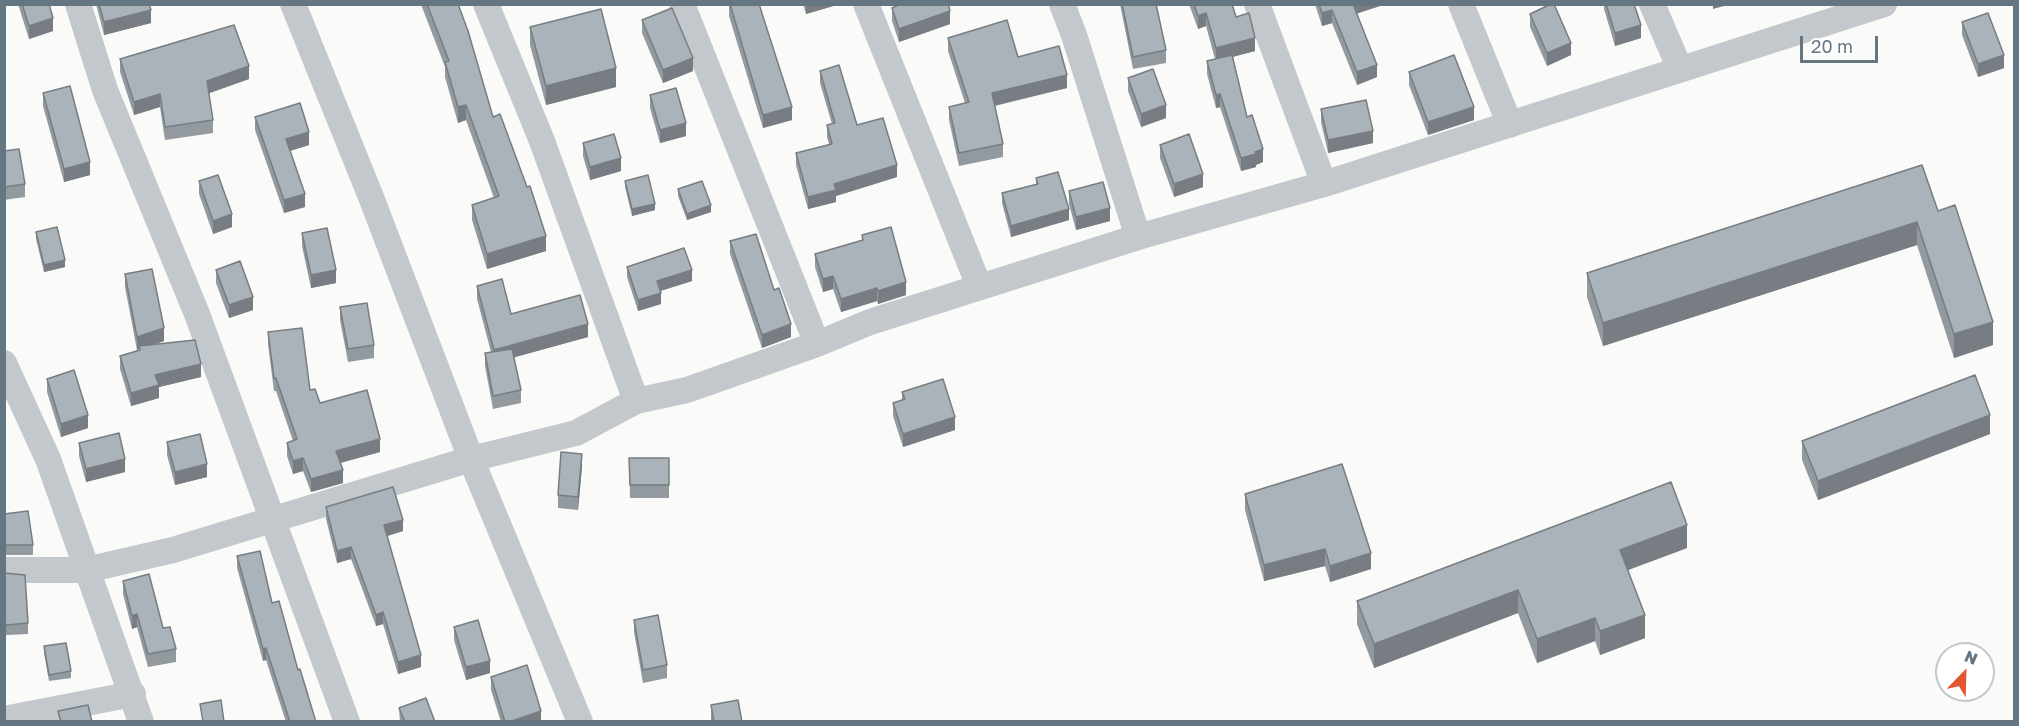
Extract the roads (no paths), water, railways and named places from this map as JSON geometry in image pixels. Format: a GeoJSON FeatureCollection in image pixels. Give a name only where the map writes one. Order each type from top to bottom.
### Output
{"type":"FeatureCollection","features":[{"type":"Feature","properties":{"kind":"street"},"geometry":{"type":"LineString","coordinates":[[78,4],[105,90],[197,314],[347,722]]}},
{"type":"Feature","properties":{"kind":"street"},"geometry":{"type":"LineString","coordinates":[[292,4],[371,197],[471,459],[580,722]]}},
{"type":"Feature","properties":{"kind":"street"},"geometry":{"type":"LineString","coordinates":[[486,4],[542,141],[636,401]]}},
{"type":"Feature","properties":{"kind":"street"},"geometry":{"type":"LineString","coordinates":[[682,4],[817,344]]}},
{"type":"Feature","properties":{"kind":"street"},"geometry":{"type":"LineString","coordinates":[[866,4],[979,286]]}},
{"type":"Feature","properties":{"kind":"street"},"geometry":{"type":"LineString","coordinates":[[1062,4],[1138,237]]}},
{"type":"Feature","properties":{"kind":"street"},"geometry":{"type":"LineString","coordinates":[[1257,4],[1324,184]]}},
{"type":"Feature","properties":{"kind":"street"},"geometry":{"type":"LineString","coordinates":[[1461,4],[1510,125]]}},
{"type":"Feature","properties":{"kind":"street"},"geometry":{"type":"LineString","coordinates":[[1652,4],[1680,69]]}},
{"type":"Feature","properties":{"kind":"street"},"geometry":{"type":"LineString","coordinates":[[4,570],[86,570],[173,550],[471,459],[576,433],[636,401],[687,390],[817,344],[870,321],[1138,237],[1324,184],[1510,125],[1680,69],[1841,11],[1884,4]]}},
{"type":"Feature","properties":{"kind":"street"},"geometry":{"type":"LineString","coordinates":[[5,367],[48,459],[141,722]]}},
{"type":"Feature","properties":{"kind":"street"},"geometry":{"type":"LineString","coordinates":[[4,719],[133,694]]}}]}
